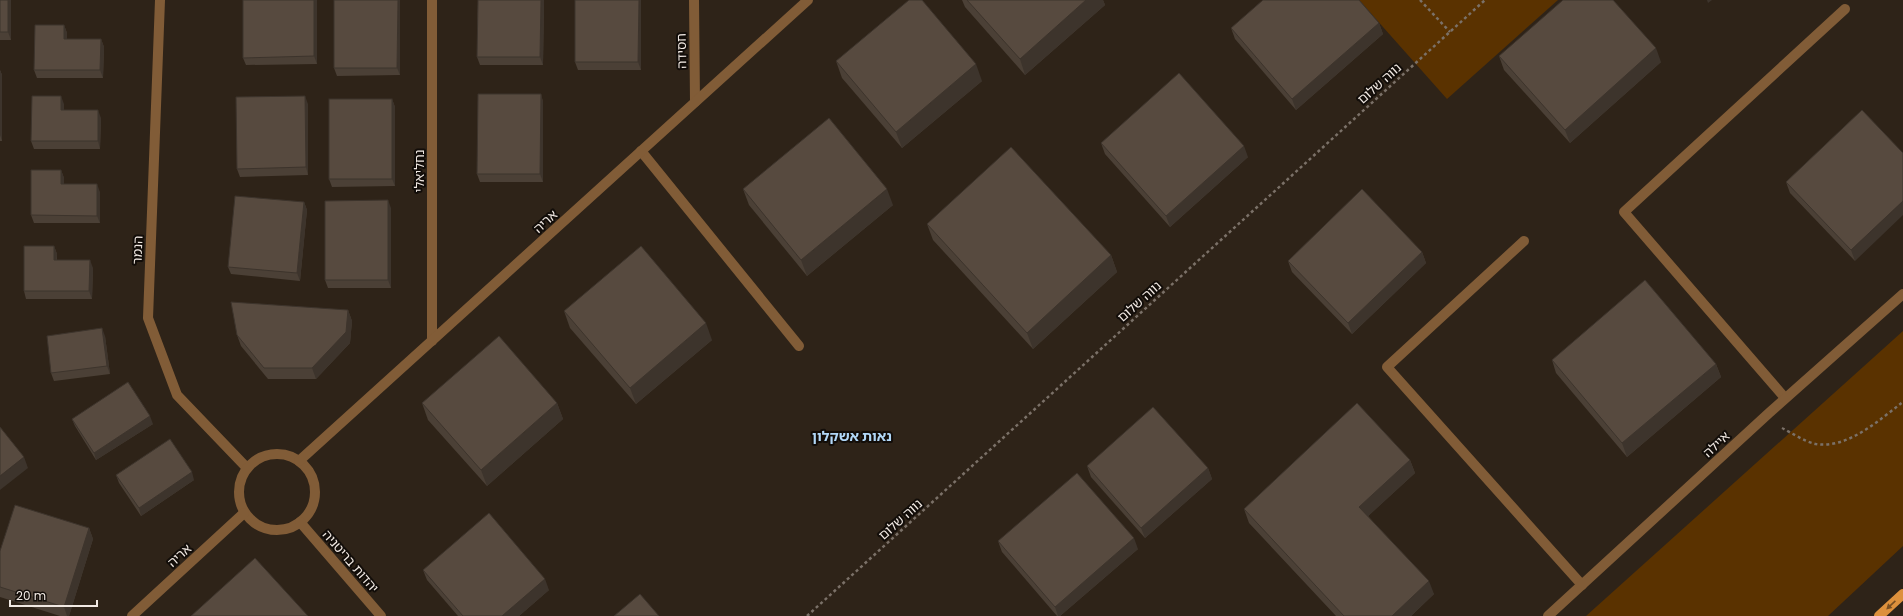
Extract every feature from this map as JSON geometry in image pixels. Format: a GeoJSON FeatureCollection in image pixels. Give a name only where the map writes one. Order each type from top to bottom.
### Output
{"type":"FeatureCollection","features":[{"type":"Feature","properties":{"kind":"main road"},"geometry":{"type":"LineString","coordinates":[[1879,616],[1903,594]]}},
{"type":"Feature","properties":{"kind":"street","name":"הנמר"},"geometry":{"type":"LineString","coordinates":[[160,0],[148,318],[177,395],[247,468]]}},
{"type":"Feature","properties":{"kind":"street","name":"נחליאלי"},"geometry":{"type":"LineString","coordinates":[[432,0],[432,341]]}},
{"type":"Feature","properties":{"kind":"street","name":"חסידה"},"geometry":{"type":"LineString","coordinates":[[694,0],[695,102]]}},
{"type":"Feature","properties":{"kind":"street","name":"אריה"},"geometry":{"type":"LineString","coordinates":[[299,461],[808,0]]}},
{"type":"Feature","properties":{"kind":"street"},"geometry":{"type":"LineString","coordinates":[[1785,398],[1624,212],[1845,9]]}},
{"type":"Feature","properties":{"kind":"street"},"geometry":{"type":"LineString","coordinates":[[641,151],[800,346]]}},
{"type":"Feature","properties":{"kind":"street"},"geometry":{"type":"LineString","coordinates":[[1524,241],[1386,367],[1582,585]]}},
{"type":"Feature","properties":{"kind":"street","name":"איילה"},"geometry":{"type":"LineString","coordinates":[[1548,616],[1785,398],[1903,294]]}},
{"type":"Feature","properties":{"kind":"street"},"geometry":{"type":"LineString","coordinates":[[271,455],[289,456],[299,461],[308,469],[313,480],[315,491],[313,503],[308,514],[300,522],[289,528],[277,531],[264,528],[253,522],[244,513],[238,490],[241,479],[247,468],[255,460],[271,455]]}},
{"type":"Feature","properties":{"kind":"street","name":"אריה"},"geometry":{"type":"LineString","coordinates":[[132,616],[244,513]]}},
{"type":"Feature","properties":{"kind":"street","name":"יהדות בריטניה"},"geometry":{"type":"LineString","coordinates":[[300,522],[381,616]]}},
{"type":"Feature","properties":{"kind":"path"},"geometry":{"type":"LineString","coordinates":[[1420,0],[1450,32]]}},
{"type":"Feature","properties":{"kind":"path","name":"נווה שלום"},"geometry":{"type":"LineString","coordinates":[[807,616],[1485,0]]}},
{"type":"Feature","properties":{"kind":"path"},"geometry":{"type":"LineString","coordinates":[[1769,413],[1780,427],[1816,444],[1842,442],[1877,422],[1903,402]]}},
{"type":"Feature","properties":{"kind":"shaded area"},"geometry":{"type":"Polygon","coordinates":[[[1359,0],[1558,0],[1447,99],[1359,0]]]}},
{"type":"Feature","properties":{"kind":"shaded area"},"geometry":{"type":"Polygon","coordinates":[[[1903,331],[1903,546],[1828,616],[1586,616],[1903,331]]]}},
{"type":"Feature","properties":{"kind":"building"},"geometry":{"type":"Polygon","coordinates":[[[0,0],[8,0],[8,32],[0,32],[0,0]]]}},
{"type":"Feature","properties":{"kind":"building"},"geometry":{"type":"Polygon","coordinates":[[[243,0],[314,0],[314,56],[243,58],[243,0]]]}},
{"type":"Feature","properties":{"kind":"building"},"geometry":{"type":"Polygon","coordinates":[[[334,0],[398,0],[397,68],[334,68],[334,0]]]}},
{"type":"Feature","properties":{"kind":"building"},"geometry":{"type":"Polygon","coordinates":[[[478,0],[541,0],[540,57],[477,57],[478,0]]]}},
{"type":"Feature","properties":{"kind":"building"},"geometry":{"type":"Polygon","coordinates":[[[575,0],[639,0],[638,62],[575,62],[575,0]]]}},
{"type":"Feature","properties":{"kind":"building"},"geometry":{"type":"Polygon","coordinates":[[[909,0],[922,0],[976,64],[896,132],[836,61],[909,0]]]}},
{"type":"Feature","properties":{"kind":"building"},"geometry":{"type":"Polygon","coordinates":[[[967,0],[1086,0],[1020,59],[967,0]]]}},
{"type":"Feature","properties":{"kind":"building"},"geometry":{"type":"Polygon","coordinates":[[[1263,0],[1359,0],[1379,23],[1292,99],[1231,28],[1263,0]]]}},
{"type":"Feature","properties":{"kind":"building"},"geometry":{"type":"Polygon","coordinates":[[[1563,0],[1613,0],[1656,48],[1565,130],[1499,56],[1563,0]]]}},
{"type":"Feature","properties":{"kind":"building"},"geometry":{"type":"Polygon","coordinates":[[[35,25],[64,25],[64,39],[101,39],[100,70],[34,70],[35,25]]]}},
{"type":"Feature","properties":{"kind":"building"},"geometry":{"type":"Polygon","coordinates":[[[1179,73],[1244,146],[1166,216],[1101,143],[1179,73]]]}},
{"type":"Feature","properties":{"kind":"building"},"geometry":{"type":"Polygon","coordinates":[[[478,94],[541,94],[540,174],[477,174],[478,94]]]}},
{"type":"Feature","properties":{"kind":"building"},"geometry":{"type":"Polygon","coordinates":[[[32,96],[61,96],[61,110],[98,110],[98,141],[31,141],[32,96]]]}},
{"type":"Feature","properties":{"kind":"building"},"geometry":{"type":"Polygon","coordinates":[[[305,96],[306,167],[237,169],[236,97],[305,96]]]}},
{"type":"Feature","properties":{"kind":"building"},"geometry":{"type":"Polygon","coordinates":[[[329,99],[392,99],[392,179],[329,179],[329,99]]]}},
{"type":"Feature","properties":{"kind":"building"},"geometry":{"type":"Polygon","coordinates":[[[1862,110],[1903,153],[1903,201],[1851,250],[1786,182],[1862,110]]]}},
{"type":"Feature","properties":{"kind":"building"},"geometry":{"type":"Polygon","coordinates":[[[829,118],[887,189],[801,260],[743,189],[829,118]]]}},
{"type":"Feature","properties":{"kind":"building"},"geometry":{"type":"Polygon","coordinates":[[[1011,147],[1111,255],[1027,333],[927,224],[1011,147]]]}},
{"type":"Feature","properties":{"kind":"building"},"geometry":{"type":"Polygon","coordinates":[[[31,170],[61,170],[61,184],[97,184],[97,216],[31,215],[31,170]]]}},
{"type":"Feature","properties":{"kind":"building"},"geometry":{"type":"Polygon","coordinates":[[[1362,189],[1422,252],[1348,323],[1288,261],[1362,189]]]}},
{"type":"Feature","properties":{"kind":"building"},"geometry":{"type":"Polygon","coordinates":[[[235,196],[304,202],[297,273],[228,267],[235,196]]]}},
{"type":"Feature","properties":{"kind":"building"},"geometry":{"type":"Polygon","coordinates":[[[388,200],[388,280],[325,280],[325,201],[388,200]]]}},
{"type":"Feature","properties":{"kind":"building"},"geometry":{"type":"Polygon","coordinates":[[[24,246],[54,246],[54,260],[90,260],[89,291],[24,291],[24,246]]]}},
{"type":"Feature","properties":{"kind":"building"},"geometry":{"type":"Polygon","coordinates":[[[641,246],[706,323],[630,388],[564,311],[641,246]]]}},
{"type":"Feature","properties":{"kind":"building"},"geometry":{"type":"Polygon","coordinates":[[[1645,280],[1716,364],[1622,443],[1552,360],[1645,280]]]}},
{"type":"Feature","properties":{"kind":"building"},"geometry":{"type":"Polygon","coordinates":[[[231,302],[348,310],[346,332],[312,368],[264,368],[237,335],[231,302]]]}},
{"type":"Feature","properties":{"kind":"building"},"geometry":{"type":"Polygon","coordinates":[[[102,328],[107,366],[51,373],[47,336],[102,328]]]}},
{"type":"Feature","properties":{"kind":"building"},"geometry":{"type":"Polygon","coordinates":[[[499,336],[557,403],[481,470],[422,403],[499,336]]]}},
{"type":"Feature","properties":{"kind":"building"},"geometry":{"type":"Polygon","coordinates":[[[128,382],[150,416],[94,453],[72,419],[128,382]]]}},
{"type":"Feature","properties":{"kind":"building"},"geometry":{"type":"Polygon","coordinates":[[[1357,403],[1410,460],[1359,507],[1429,581],[1392,616],[1344,616],[1244,509],[1357,403]]]}},
{"type":"Feature","properties":{"kind":"building"},"geometry":{"type":"Polygon","coordinates":[[[1153,407],[1208,468],[1141,528],[1087,466],[1153,407]]]}},
{"type":"Feature","properties":{"kind":"building"},"geometry":{"type":"Polygon","coordinates":[[[0,427],[24,457],[0,476],[0,427]]]}},
{"type":"Feature","properties":{"kind":"building"},"geometry":{"type":"Polygon","coordinates":[[[170,439],[192,472],[139,508],[116,475],[170,439]]]}},
{"type":"Feature","properties":{"kind":"building"},"geometry":{"type":"Polygon","coordinates":[[[1077,473],[1134,538],[1055,607],[998,541],[1077,473]]]}},
{"type":"Feature","properties":{"kind":"building"},"geometry":{"type":"Polygon","coordinates":[[[15,505],[89,528],[64,607],[0,587],[0,551],[15,505]]]}},
{"type":"Feature","properties":{"kind":"building"},"geometry":{"type":"Polygon","coordinates":[[[489,513],[545,579],[502,616],[463,616],[423,570],[489,513]]]}},
{"type":"Feature","properties":{"kind":"building"},"geometry":{"type":"Polygon","coordinates":[[[255,558],[308,616],[191,616],[255,558]]]}},
{"type":"Feature","properties":{"kind":"building"},"geometry":{"type":"Polygon","coordinates":[[[640,594],[659,616],[614,616],[640,594]]]}},
{"type":"Feature","properties":{"kind":"district","name":"נאות אשקלון"},"geometry":{"type":"Point","coordinates":[852,436]}}]}
